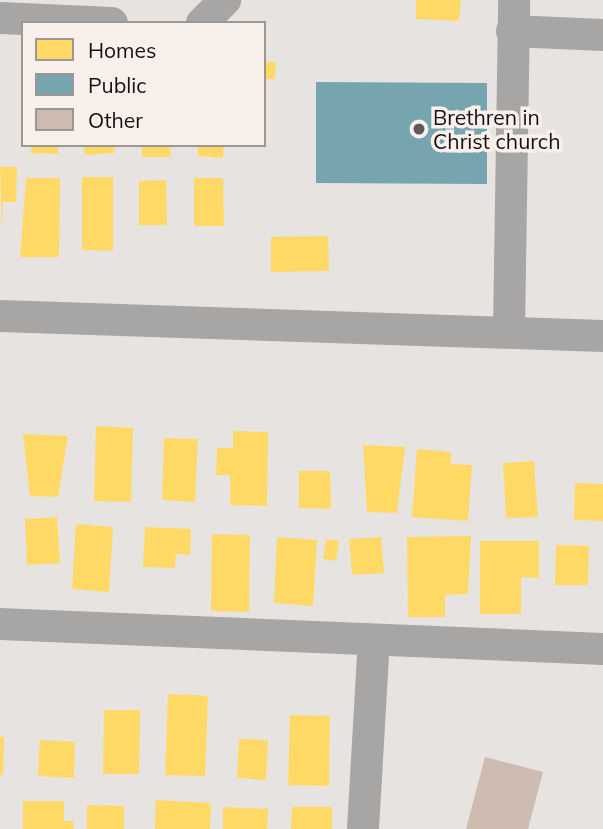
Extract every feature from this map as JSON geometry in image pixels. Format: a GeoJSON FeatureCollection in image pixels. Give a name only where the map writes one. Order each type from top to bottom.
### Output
{"type":"FeatureCollection","features":[{"type":"Feature","properties":{"kind":"street"},"geometry":{"type":"LineString","coordinates":[[204,21],[225,0]]}},
{"type":"Feature","properties":{"kind":"street"},"geometry":{"type":"LineString","coordinates":[[509,330],[514,0]]}},
{"type":"Feature","properties":{"kind":"street"},"geometry":{"type":"LineString","coordinates":[[0,18],[67,21]]}},
{"type":"Feature","properties":{"kind":"street"},"geometry":{"type":"LineString","coordinates":[[512,32],[603,35]]}},
{"type":"Feature","properties":{"kind":"street"},"geometry":{"type":"LineString","coordinates":[[0,316],[509,330],[603,336]]}},
{"type":"Feature","properties":{"kind":"street"},"geometry":{"type":"LineString","coordinates":[[0,624],[603,649]]}},
{"type":"Feature","properties":{"kind":"street"},"geometry":{"type":"LineString","coordinates":[[363,829],[374,641]]}},
{"type":"Feature","properties":{"kind":"building: Homes"},"geometry":{"type":"Polygon","coordinates":[[[416,0],[461,0],[459,21],[416,19],[416,0]]]}},
{"type":"Feature","properties":{"kind":"building: Homes"},"geometry":{"type":"Polygon","coordinates":[[[266,62],[276,62],[275,79],[266,79],[266,62]]]}},
{"type":"Feature","properties":{"kind":"building: Homes"},"geometry":{"type":"Polygon","coordinates":[[[31,147],[58,147],[58,154],[31,153],[31,147]]]}},
{"type":"Feature","properties":{"kind":"building: Homes"},"geometry":{"type":"Polygon","coordinates":[[[84,147],[114,147],[115,153],[85,155],[84,147]]]}},
{"type":"Feature","properties":{"kind":"building: Homes"},"geometry":{"type":"Polygon","coordinates":[[[142,147],[170,147],[171,157],[142,157],[142,147]]]}},
{"type":"Feature","properties":{"kind":"building: Homes"},"geometry":{"type":"Polygon","coordinates":[[[198,147],[224,147],[223,158],[198,156],[198,147]]]}},
{"type":"Feature","properties":{"kind":"building: Homes"},"geometry":{"type":"Polygon","coordinates":[[[0,167],[17,167],[16,202],[3,202],[2,231],[0,167]]]}},
{"type":"Feature","properties":{"kind":"building: Homes"},"geometry":{"type":"Polygon","coordinates":[[[82,177],[113,177],[113,251],[82,250],[82,177]]]}},
{"type":"Feature","properties":{"kind":"building: Homes"},"geometry":{"type":"Polygon","coordinates":[[[26,178],[60,178],[59,257],[20,257],[26,178]]]}},
{"type":"Feature","properties":{"kind":"building: Homes"},"geometry":{"type":"Polygon","coordinates":[[[194,178],[223,178],[224,226],[194,226],[194,178]]]}},
{"type":"Feature","properties":{"kind":"building: Homes"},"geometry":{"type":"Polygon","coordinates":[[[166,180],[167,225],[139,225],[139,181],[166,180]]]}},
{"type":"Feature","properties":{"kind":"building: Homes"},"geometry":{"type":"Polygon","coordinates":[[[328,236],[329,271],[271,272],[271,237],[328,236]]]}},
{"type":"Feature","properties":{"kind":"building: Homes"},"geometry":{"type":"Polygon","coordinates":[[[96,426],[133,428],[131,502],[94,501],[96,426]]]}},
{"type":"Feature","properties":{"kind":"building: Homes"},"geometry":{"type":"Polygon","coordinates":[[[233,431],[268,432],[267,506],[230,505],[230,475],[216,475],[217,448],[233,448],[233,431]]]}},
{"type":"Feature","properties":{"kind":"building: Homes"},"geometry":{"type":"Polygon","coordinates":[[[23,434],[68,436],[58,497],[30,496],[23,434]]]}},
{"type":"Feature","properties":{"kind":"building: Homes"},"geometry":{"type":"Polygon","coordinates":[[[164,438],[198,439],[195,502],[162,500],[164,438]]]}},
{"type":"Feature","properties":{"kind":"building: Homes"},"geometry":{"type":"Polygon","coordinates":[[[363,445],[405,447],[397,513],[367,512],[363,445]]]}},
{"type":"Feature","properties":{"kind":"building: Homes"},"geometry":{"type":"Polygon","coordinates":[[[417,449],[451,452],[451,464],[472,465],[468,521],[412,517],[417,449]]]}},
{"type":"Feature","properties":{"kind":"building: Homes"},"geometry":{"type":"Polygon","coordinates":[[[534,461],[538,517],[506,518],[503,463],[534,461]]]}},
{"type":"Feature","properties":{"kind":"building: Homes"},"geometry":{"type":"Polygon","coordinates":[[[299,471],[330,471],[331,509],[299,508],[299,471]]]}},
{"type":"Feature","properties":{"kind":"building: Homes"},"geometry":{"type":"Polygon","coordinates":[[[575,483],[603,484],[603,521],[574,520],[575,483]]]}},
{"type":"Feature","properties":{"kind":"building: Homes"},"geometry":{"type":"Polygon","coordinates":[[[57,517],[60,563],[27,565],[25,519],[57,517]]]}},
{"type":"Feature","properties":{"kind":"building: Homes"},"geometry":{"type":"Polygon","coordinates":[[[76,524],[113,527],[109,592],[72,589],[76,524]]]}},
{"type":"Feature","properties":{"kind":"building: Homes"},"geometry":{"type":"Polygon","coordinates":[[[145,527],[191,529],[190,555],[176,554],[175,568],[143,567],[145,527]]]}},
{"type":"Feature","properties":{"kind":"building: Homes"},"geometry":{"type":"Polygon","coordinates":[[[212,534],[250,535],[249,612],[211,611],[212,534]]]}},
{"type":"Feature","properties":{"kind":"building: Homes"},"geometry":{"type":"Polygon","coordinates":[[[471,536],[468,594],[445,595],[445,617],[408,617],[407,537],[471,536]]]}},
{"type":"Feature","properties":{"kind":"building: Homes"},"geometry":{"type":"Polygon","coordinates":[[[277,537],[317,540],[313,606],[274,603],[277,537]]]}},
{"type":"Feature","properties":{"kind":"building: Homes"},"geometry":{"type":"Polygon","coordinates":[[[381,537],[384,573],[352,575],[349,539],[381,537]]]}},
{"type":"Feature","properties":{"kind":"building: Homes"},"geometry":{"type":"Polygon","coordinates":[[[326,539],[339,541],[336,561],[323,559],[326,539]]]}},
{"type":"Feature","properties":{"kind":"building: Homes"},"geometry":{"type":"Polygon","coordinates":[[[480,541],[539,541],[539,578],[521,577],[521,614],[480,614],[480,541]]]}},
{"type":"Feature","properties":{"kind":"building: Homes"},"geometry":{"type":"Polygon","coordinates":[[[556,545],[589,546],[588,585],[555,585],[556,545]]]}},
{"type":"Feature","properties":{"kind":"building: Homes"},"geometry":{"type":"Polygon","coordinates":[[[168,694],[208,696],[205,776],[165,775],[168,694]]]}},
{"type":"Feature","properties":{"kind":"building: Homes"},"geometry":{"type":"Polygon","coordinates":[[[104,710],[140,710],[139,774],[103,774],[104,710]]]}},
{"type":"Feature","properties":{"kind":"building: Homes"},"geometry":{"type":"Polygon","coordinates":[[[290,715],[330,716],[329,786],[288,785],[290,715]]]}},
{"type":"Feature","properties":{"kind":"building: Homes"},"geometry":{"type":"Polygon","coordinates":[[[0,737],[4,737],[3,775],[0,775],[0,737]]]}},
{"type":"Feature","properties":{"kind":"building: Homes"},"geometry":{"type":"Polygon","coordinates":[[[239,739],[268,740],[266,780],[237,778],[239,739]]]}},
{"type":"Feature","properties":{"kind":"building: Homes"},"geometry":{"type":"Polygon","coordinates":[[[40,740],[75,742],[74,778],[38,776],[40,740]]]}},
{"type":"Feature","properties":{"kind":"building: Homes"},"geometry":{"type":"Polygon","coordinates":[[[156,800],[211,803],[210,829],[155,829],[156,800]]]}},
{"type":"Feature","properties":{"kind":"building: Homes"},"geometry":{"type":"Polygon","coordinates":[[[23,801],[64,801],[64,821],[73,821],[74,829],[23,829],[23,801]]]}},
{"type":"Feature","properties":{"kind":"building: Homes"},"geometry":{"type":"Polygon","coordinates":[[[87,805],[124,806],[124,829],[87,829],[87,805]]]}},
{"type":"Feature","properties":{"kind":"building: Homes"},"geometry":{"type":"Polygon","coordinates":[[[223,807],[268,809],[267,829],[223,829],[223,807]]]}},
{"type":"Feature","properties":{"kind":"building: Homes"},"geometry":{"type":"Polygon","coordinates":[[[292,807],[332,807],[332,829],[291,829],[292,807]]]}},
{"type":"Feature","properties":{"kind":"building: Public"},"geometry":{"type":"Polygon","coordinates":[[[316,82],[487,83],[487,184],[316,183],[316,82]]]}},
{"type":"Feature","properties":{"kind":"building: Other"},"geometry":{"type":"Polygon","coordinates":[[[485,757],[543,772],[528,829],[466,829],[485,757]]]}},
{"type":"Feature","properties":{"kind":"place","name":"Brethren in Christ church"},"geometry":{"type":"Point","coordinates":[419,129]}}]}
